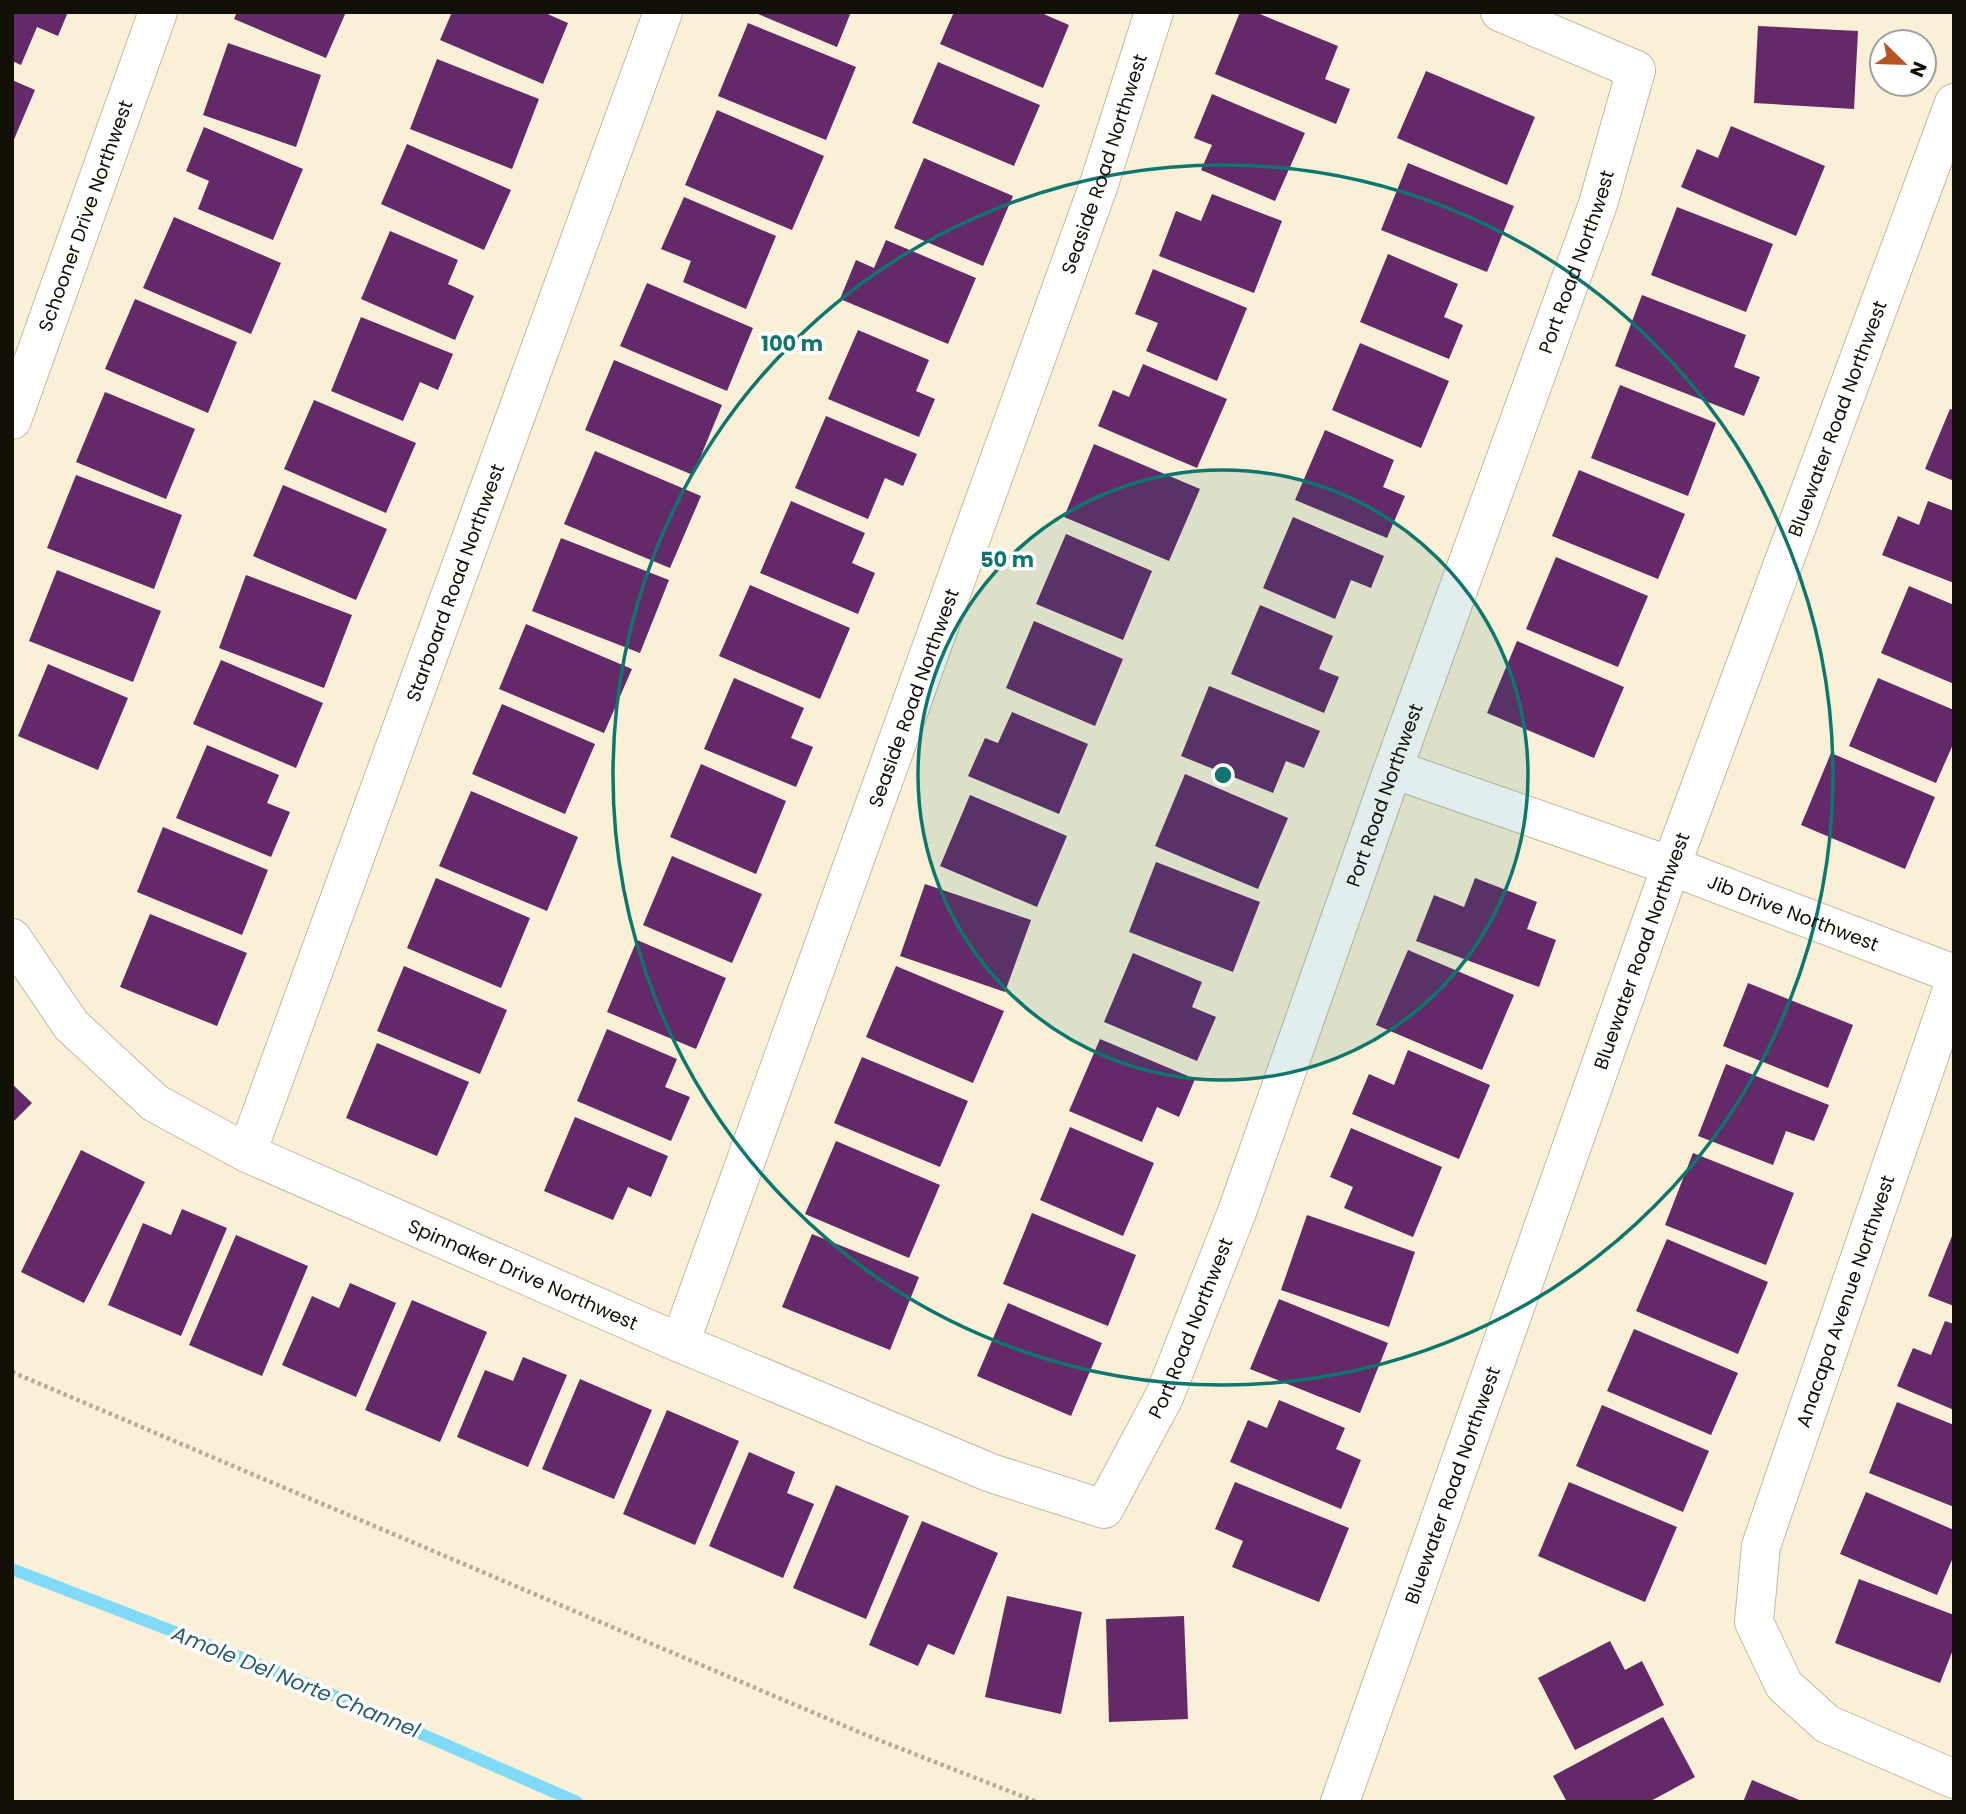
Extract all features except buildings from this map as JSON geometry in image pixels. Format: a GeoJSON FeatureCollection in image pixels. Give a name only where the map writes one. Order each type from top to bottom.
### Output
{"type":"FeatureCollection","features":[{"type":"Feature","properties":{"kind":"street","name":"Schooner Drive Northwest"},"geometry":{"type":"LineString","coordinates":[[12,420],[158,12]]}},
{"type":"Feature","properties":{"kind":"street","name":"Starboard Road Northwest"},"geometry":{"type":"LineString","coordinates":[[247,1153],[663,12]]}},
{"type":"Feature","properties":{"kind":"street","name":"Seaside Road Northwest"},"geometry":{"type":"LineString","coordinates":[[680,1343],[1098,187],[1154,12]]}},
{"type":"Feature","properties":{"kind":"street","name":"Port Road Northwest"},"geometry":{"type":"LineString","coordinates":[[1104,1508],[1164,1397],[1237,1212],[1393,769],[1598,204],[1636,70],[1500,12]]}},
{"type":"Feature","properties":{"kind":"street","name":"Bluewater Road Northwest"},"geometry":{"type":"LineString","coordinates":[[1340,1802],[1671,866],[1954,103]]}},
{"type":"Feature","properties":{"kind":"street","name":"Jib Drive Northwest"},"geometry":{"type":"LineString","coordinates":[[1393,769],[1671,866],[1954,974]]}},
{"type":"Feature","properties":{"kind":"street","name":"Spinnaker Drive Northwest"},"geometry":{"type":"LineString","coordinates":[[12,938],[71,1025],[155,1102],[247,1153],[680,1343],[992,1473],[1104,1508]]}},
{"type":"Feature","properties":{"kind":"street","name":"Anacapa Avenue Northwest"},"geometry":{"type":"LineString","coordinates":[[1954,984],[1761,1546],[1754,1622],[1784,1685],[1827,1724],[1954,1779]]}},
{"type":"Feature","properties":{"kind":"path"},"geometry":{"type":"LineString","coordinates":[[12,1372],[866,1735],[1037,1802]]}},
{"type":"Feature","properties":{"kind":"waterway","name":"Amole Del Norte Channel"},"geometry":{"type":"LineString","coordinates":[[12,1569],[291,1677],[577,1802]]}}]}
